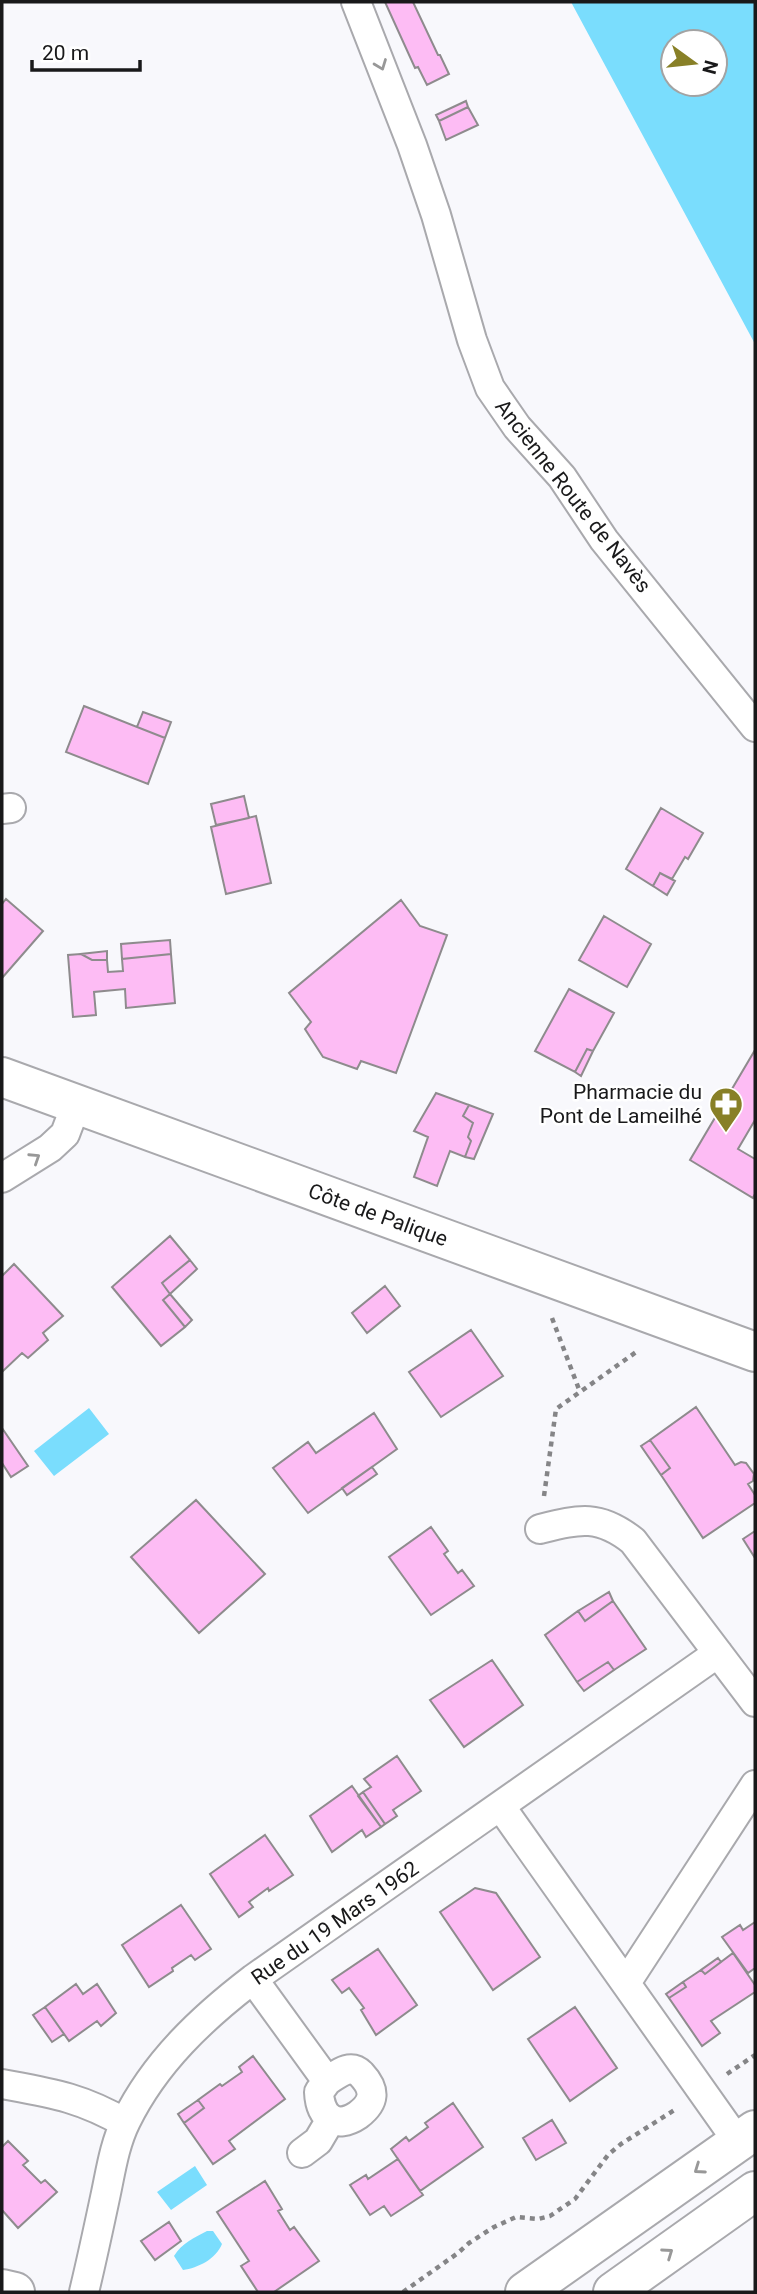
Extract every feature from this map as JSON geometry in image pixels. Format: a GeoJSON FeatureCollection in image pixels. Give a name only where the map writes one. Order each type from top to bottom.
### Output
{"type":"FeatureCollection","features":[{"type":"Feature","properties":{"kind":"main road","name":"Côte de Palique"},"geometry":{"type":"LineString","coordinates":[[2,1077],[70,1119],[755,1352]]}},
{"type":"Feature","properties":{"kind":"main road"},"geometry":{"type":"LineString","coordinates":[[525,2292],[746,2136]]}},
{"type":"Feature","properties":{"kind":"main road"},"geometry":{"type":"LineString","coordinates":[[612,2292],[755,2191]]}},
{"type":"Feature","properties":{"kind":"main road"},"geometry":{"type":"LineString","coordinates":[[2,2289],[15,2292]]}},
{"type":"Feature","properties":{"kind":"street","name":"Ancienne Route de Navès"},"geometry":{"type":"LineString","coordinates":[[356,2],[412,145],[436,215],[472,340],[490,388],[517,427],[562,477],[604,540],[755,727]]}},
{"type":"Feature","properties":{"kind":"street"},"geometry":{"type":"LineString","coordinates":[[2,1178],[50,1148],[70,1119]]}},
{"type":"Feature","properties":{"kind":"street"},"geometry":{"type":"LineString","coordinates":[[540,1529],[569,1521],[599,1521],[617,1528],[633,1541],[755,1702]]}},
{"type":"Feature","properties":{"kind":"street","name":"Rue du 19 Mars 1962"},"geometry":{"type":"LineString","coordinates":[[85,2292],[113,2161],[125,2123],[149,2083],[193,2029],[253,1979],[718,1653]]}},
{"type":"Feature","properties":{"kind":"street"},"geometry":{"type":"LineString","coordinates":[[626,1983],[755,1785]]}},
{"type":"Feature","properties":{"kind":"street"},"geometry":{"type":"LineString","coordinates":[[501,1807],[702,2091],[746,2136]]}},
{"type":"Feature","properties":{"kind":"street"},"geometry":{"type":"LineString","coordinates":[[253,1979],[327,2081]]}},
{"type":"Feature","properties":{"kind":"street"},"geometry":{"type":"LineString","coordinates":[[351,2069],[360,2073],[371,2089],[372,2099],[367,2108],[349,2121],[339,2123],[331,2119],[319,2101],[319,2092],[327,2081],[343,2070],[351,2069]]}},
{"type":"Feature","properties":{"kind":"street"},"geometry":{"type":"LineString","coordinates":[[2,2084],[66,2096],[98,2108],[125,2123]]}},
{"type":"Feature","properties":{"kind":"street"},"geometry":{"type":"LineString","coordinates":[[302,2152],[318,2141],[331,2119]]}},
{"type":"Feature","properties":{"kind":"path"},"geometry":{"type":"LineString","coordinates":[[549,1311],[580,1392]]}},
{"type":"Feature","properties":{"kind":"path"},"geometry":{"type":"LineString","coordinates":[[540,1529],[556,1409],[646,1345]]}},
{"type":"Feature","properties":{"kind":"path"},"geometry":{"type":"LineString","coordinates":[[403,2292],[494,2227],[516,2217],[550,2216],[575,2199],[595,2169],[621,2144],[755,2055]]}},
{"type":"Feature","properties":{"kind":"water"},"geometry":{"type":"Polygon","coordinates":[[[571,2],[755,2],[755,344],[571,2]]]}},
{"type":"Feature","properties":{"kind":"water"},"geometry":{"type":"Polygon","coordinates":[[[89,1408],[109,1434],[54,1476],[34,1451],[89,1408]]]}},
{"type":"Feature","properties":{"kind":"water"},"geometry":{"type":"Polygon","coordinates":[[[195,2166],[207,2185],[171,2210],[157,2192],[195,2166]]]}},
{"type":"Feature","properties":{"kind":"water"},"geometry":{"type":"Polygon","coordinates":[[[207,2231],[213,2231],[222,2244],[219,2249],[206,2262],[183,2270],[174,2256],[177,2251],[207,2231]]]}},
{"type":"Feature","properties":{"kind":"building"},"geometry":{"type":"Polygon","coordinates":[[[385,2],[413,2],[449,74],[427,85],[418,67],[415,68],[385,2]]]}},
{"type":"Feature","properties":{"kind":"building"},"geometry":{"type":"Polygon","coordinates":[[[466,101],[468,107],[439,121],[436,115],[466,101]]]}},
{"type":"Feature","properties":{"kind":"building"},"geometry":{"type":"Polygon","coordinates":[[[468,107],[478,125],[446,140],[439,121],[468,107]]]}},
{"type":"Feature","properties":{"kind":"building"},"geometry":{"type":"Polygon","coordinates":[[[84,706],[165,738],[148,784],[66,752],[84,706]]]}},
{"type":"Feature","properties":{"kind":"building"},"geometry":{"type":"Polygon","coordinates":[[[143,712],[171,722],[165,738],[137,727],[143,712]]]}},
{"type":"Feature","properties":{"kind":"building"},"geometry":{"type":"Polygon","coordinates":[[[244,796],[249,818],[216,825],[211,804],[244,796]]]}},
{"type":"Feature","properties":{"kind":"building"},"geometry":{"type":"Polygon","coordinates":[[[661,808],[703,833],[672,879],[660,873],[653,886],[626,869],[661,808]]]}},
{"type":"Feature","properties":{"kind":"building"},"geometry":{"type":"Polygon","coordinates":[[[256,816],[271,883],[226,894],[211,827],[256,816]]]}},
{"type":"Feature","properties":{"kind":"building"},"geometry":{"type":"Polygon","coordinates":[[[660,873],[675,881],[667,895],[653,886],[660,873]]]}},
{"type":"Feature","properties":{"kind":"building"},"geometry":{"type":"Polygon","coordinates":[[[6,899],[43,931],[2,978],[2,904],[6,899]]]}},
{"type":"Feature","properties":{"kind":"building"},"geometry":{"type":"Polygon","coordinates":[[[401,900],[420,926],[447,935],[396,1073],[361,1061],[357,1069],[323,1057],[305,1029],[311,1022],[289,993],[401,900]]]}},
{"type":"Feature","properties":{"kind":"building"},"geometry":{"type":"Polygon","coordinates":[[[604,916],[651,944],[627,987],[579,960],[604,916]]]}},
{"type":"Feature","properties":{"kind":"building"},"geometry":{"type":"Polygon","coordinates":[[[170,940],[171,954],[122,959],[121,944],[170,940]]]}},
{"type":"Feature","properties":{"kind":"building"},"geometry":{"type":"Polygon","coordinates":[[[107,951],[107,960],[92,960],[81,954],[107,951]]]}},
{"type":"Feature","properties":{"kind":"building"},"geometry":{"type":"Polygon","coordinates":[[[81,954],[92,960],[107,960],[108,972],[123,971],[122,959],[171,954],[175,1003],[126,1008],[125,989],[94,992],[96,1015],[73,1017],[68,955],[81,954]]]}},
{"type":"Feature","properties":{"kind":"building"},"geometry":{"type":"Polygon","coordinates":[[[569,989],[614,1013],[593,1051],[587,1049],[575,1072],[535,1051],[569,989]]]}},
{"type":"Feature","properties":{"kind":"building"},"geometry":{"type":"Polygon","coordinates":[[[587,1049],[593,1051],[581,1076],[575,1072],[587,1049]]]}},
{"type":"Feature","properties":{"kind":"building","name":"Pharmacie du Pont de Lameilhé"},"geometry":{"type":"Polygon","coordinates":[[[755,1050],[755,1120],[738,1149],[755,1159],[753,1198],[690,1160],[755,1050]]]}},
{"type":"Feature","properties":{"kind":"building"},"geometry":{"type":"Polygon","coordinates":[[[436,1093],[469,1105],[463,1116],[473,1123],[468,1137],[471,1141],[465,1157],[450,1151],[437,1186],[414,1177],[428,1137],[414,1131],[436,1093]]]}},
{"type":"Feature","properties":{"kind":"building"},"geometry":{"type":"Polygon","coordinates":[[[469,1105],[493,1114],[474,1159],[465,1157],[471,1141],[468,1137],[473,1123],[463,1116],[469,1105]]]}},
{"type":"Feature","properties":{"kind":"building"},"geometry":{"type":"Polygon","coordinates":[[[170,1236],[190,1260],[162,1283],[170,1294],[163,1300],[185,1327],[161,1346],[112,1287],[170,1236]]]}},
{"type":"Feature","properties":{"kind":"building"},"geometry":{"type":"Polygon","coordinates":[[[190,1260],[197,1269],[170,1294],[162,1283],[190,1260]]]}},
{"type":"Feature","properties":{"kind":"building"},"geometry":{"type":"Polygon","coordinates":[[[14,1264],[63,1316],[43,1333],[48,1340],[28,1358],[22,1353],[2,1372],[2,1276],[14,1264]]]}},
{"type":"Feature","properties":{"kind":"building"},"geometry":{"type":"Polygon","coordinates":[[[385,1286],[400,1306],[367,1333],[352,1313],[385,1286]]]}},
{"type":"Feature","properties":{"kind":"building"},"geometry":{"type":"Polygon","coordinates":[[[170,1294],[192,1320],[185,1327],[163,1300],[170,1294]]]}},
{"type":"Feature","properties":{"kind":"building"},"geometry":{"type":"Polygon","coordinates":[[[471,1330],[503,1376],[441,1417],[409,1372],[471,1330]]]}},
{"type":"Feature","properties":{"kind":"building"},"geometry":{"type":"Polygon","coordinates":[[[696,1407],[735,1465],[746,1463],[754,1474],[753,1481],[748,1484],[755,1495],[755,1503],[703,1538],[661,1475],[670,1468],[650,1440],[696,1407]]]}},
{"type":"Feature","properties":{"kind":"building"},"geometry":{"type":"Polygon","coordinates":[[[374,1413],[397,1449],[308,1513],[273,1468],[308,1442],[316,1453],[374,1413]]]}},
{"type":"Feature","properties":{"kind":"building"},"geometry":{"type":"Polygon","coordinates":[[[2,1428],[28,1466],[11,1477],[2,1463],[2,1428]]]}},
{"type":"Feature","properties":{"kind":"building"},"geometry":{"type":"Polygon","coordinates":[[[650,1440],[670,1468],[661,1475],[641,1446],[650,1440]]]}},
{"type":"Feature","properties":{"kind":"building"},"geometry":{"type":"Polygon","coordinates":[[[372,1467],[377,1474],[347,1495],[342,1488],[372,1467]]]}},
{"type":"Feature","properties":{"kind":"building"},"geometry":{"type":"Polygon","coordinates":[[[196,1500],[265,1574],[199,1633],[131,1557],[196,1500]]]}},
{"type":"Feature","properties":{"kind":"building"},"geometry":{"type":"Polygon","coordinates":[[[431,1527],[448,1551],[444,1554],[458,1573],[462,1570],[474,1586],[431,1615],[389,1557],[431,1527]]]}},
{"type":"Feature","properties":{"kind":"building"},"geometry":{"type":"Polygon","coordinates":[[[755,1531],[755,1558],[743,1539],[755,1531]]]}},
{"type":"Feature","properties":{"kind":"building"},"geometry":{"type":"Polygon","coordinates":[[[609,1592],[613,1601],[585,1621],[578,1611],[609,1592]]]}},
{"type":"Feature","properties":{"kind":"building"},"geometry":{"type":"Polygon","coordinates":[[[613,1601],[646,1649],[614,1670],[608,1662],[577,1682],[545,1635],[578,1611],[585,1621],[613,1601]]]}},
{"type":"Feature","properties":{"kind":"building"},"geometry":{"type":"Polygon","coordinates":[[[492,1660],[523,1705],[464,1747],[430,1700],[492,1660]]]}},
{"type":"Feature","properties":{"kind":"building"},"geometry":{"type":"Polygon","coordinates":[[[608,1662],[614,1670],[584,1691],[577,1682],[608,1662]]]}},
{"type":"Feature","properties":{"kind":"building"},"geometry":{"type":"Polygon","coordinates":[[[397,1756],[421,1791],[393,1810],[397,1816],[385,1824],[363,1792],[371,1787],[364,1779],[397,1756]]]}},
{"type":"Feature","properties":{"kind":"building"},"geometry":{"type":"Polygon","coordinates":[[[352,1786],[381,1827],[366,1837],[362,1830],[332,1852],[310,1816],[352,1786]]]}},
{"type":"Feature","properties":{"kind":"building"},"geometry":{"type":"Polygon","coordinates":[[[363,1792],[385,1824],[381,1827],[358,1796],[363,1792]]]}},
{"type":"Feature","properties":{"kind":"building"},"geometry":{"type":"Polygon","coordinates":[[[265,1835],[293,1875],[249,1902],[253,1907],[239,1917],[210,1874],[265,1835]]]}},
{"type":"Feature","properties":{"kind":"building"},"geometry":{"type":"Polygon","coordinates":[[[475,1888],[496,1893],[540,1957],[493,1990],[440,1912],[475,1888]]]}},
{"type":"Feature","properties":{"kind":"building"},"geometry":{"type":"Polygon","coordinates":[[[181,1905],[211,1949],[195,1960],[191,1955],[149,1987],[122,1945],[181,1905]]]}},
{"type":"Feature","properties":{"kind":"building"},"geometry":{"type":"Polygon","coordinates":[[[755,1922],[755,1968],[748,1973],[722,1937],[740,1925],[743,1930],[755,1922]]]}},
{"type":"Feature","properties":{"kind":"building"},"geometry":{"type":"Polygon","coordinates":[[[378,1949],[417,2005],[376,2035],[361,2010],[364,2008],[349,1988],[342,1993],[332,1980],[378,1949]]]}},
{"type":"Feature","properties":{"kind":"building"},"geometry":{"type":"Polygon","coordinates":[[[733,1953],[755,1985],[755,1992],[711,2021],[720,2033],[702,2046],[669,1998],[686,1987],[683,1982],[701,1970],[705,1974],[733,1953]]]}},
{"type":"Feature","properties":{"kind":"building"},"geometry":{"type":"Polygon","coordinates":[[[718,1958],[721,1962],[705,1974],[701,1970],[718,1958]]]}},
{"type":"Feature","properties":{"kind":"building"},"geometry":{"type":"Polygon","coordinates":[[[683,1982],[686,1987],[669,1998],[666,1994],[683,1982]]]}},
{"type":"Feature","properties":{"kind":"building"},"geometry":{"type":"Polygon","coordinates":[[[76,1984],[83,1994],[97,1984],[116,2013],[101,2026],[97,2021],[69,2041],[45,2007],[76,1984]]]}},
{"type":"Feature","properties":{"kind":"building"},"geometry":{"type":"Polygon","coordinates":[[[45,2007],[64,2034],[52,2042],[33,2015],[45,2007]]]}},
{"type":"Feature","properties":{"kind":"building"},"geometry":{"type":"Polygon","coordinates":[[[575,2007],[617,2068],[570,2101],[528,2039],[575,2007]]]}},
{"type":"Feature","properties":{"kind":"building"},"geometry":{"type":"Polygon","coordinates":[[[253,2056],[285,2099],[229,2141],[235,2149],[213,2164],[184,2123],[204,2108],[198,2100],[242,2072],[239,2067],[253,2056]]]}},
{"type":"Feature","properties":{"kind":"building"},"geometry":{"type":"Polygon","coordinates":[[[198,2100],[204,2108],[184,2123],[178,2114],[198,2100]]]}},
{"type":"Feature","properties":{"kind":"building"},"geometry":{"type":"Polygon","coordinates":[[[453,2103],[483,2147],[420,2191],[391,2149],[406,2137],[409,2141],[428,2127],[425,2123],[453,2103]]]}},
{"type":"Feature","properties":{"kind":"building"},"geometry":{"type":"Polygon","coordinates":[[[552,2120],[566,2143],[536,2160],[523,2138],[552,2120]]]}},
{"type":"Feature","properties":{"kind":"building"},"geometry":{"type":"Polygon","coordinates":[[[8,2141],[28,2161],[23,2165],[41,2183],[45,2180],[57,2192],[18,2228],[2,2210],[2,2147],[8,2141]]]}},
{"type":"Feature","properties":{"kind":"building"},"geometry":{"type":"Polygon","coordinates":[[[398,2159],[423,2195],[391,2216],[384,2206],[370,2215],[350,2185],[366,2175],[368,2179],[398,2159]]]}},
{"type":"Feature","properties":{"kind":"building"},"geometry":{"type":"Polygon","coordinates":[[[265,2181],[282,2209],[278,2211],[290,2230],[294,2227],[319,2261],[274,2292],[258,2292],[241,2266],[249,2261],[217,2212],[265,2181]]]}},
{"type":"Feature","properties":{"kind":"building"},"geometry":{"type":"Polygon","coordinates":[[[169,2222],[181,2241],[155,2260],[141,2241],[169,2222]]]}},
{"type":"Feature","properties":{"kind":"place","name":"Pharmacie du Pont de Lameilhé"},"geometry":{"type":"Point","coordinates":[726,1134]}}]}
